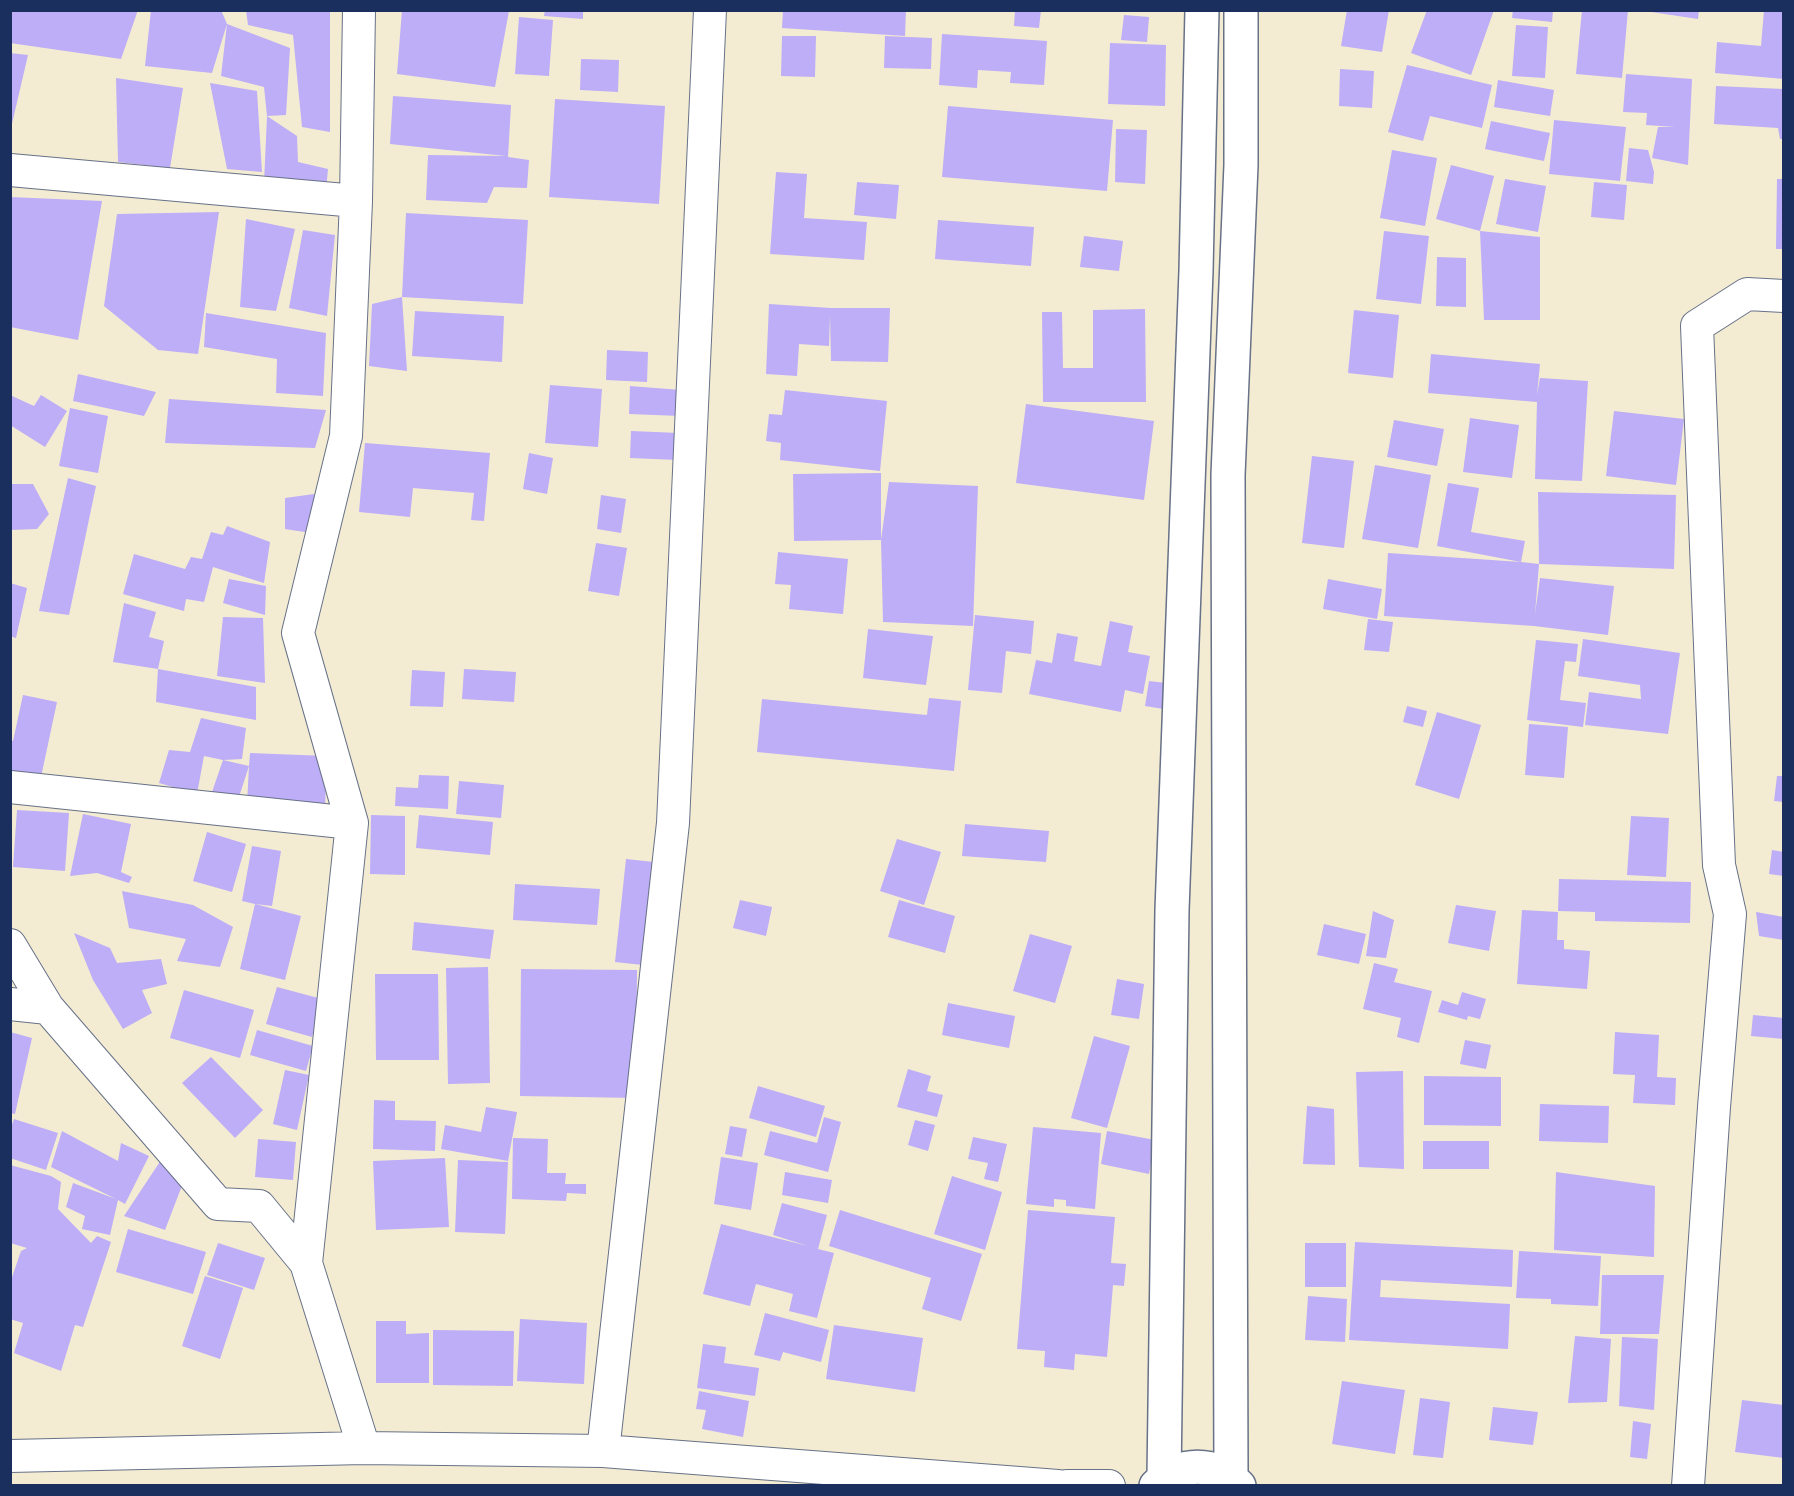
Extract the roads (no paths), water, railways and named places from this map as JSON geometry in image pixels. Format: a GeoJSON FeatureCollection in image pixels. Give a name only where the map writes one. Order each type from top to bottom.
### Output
{"type":"FeatureCollection","features":[{"type":"Feature","properties":{"kind":"main road"},"geometry":{"type":"LineString","coordinates":[[1202,10],[1196,271],[1172,910],[1160,1481],[1186,1467],[1210,1467],[1235,1481],[1228,475],[1241,165],[1241,10]]}},
{"type":"Feature","properties":{"kind":"street"},"geometry":{"type":"LineString","coordinates":[[306,1263],[352,823],[298,633],[346,436],[356,201],[359,10]]}},
{"type":"Feature","properties":{"kind":"street"},"geometry":{"type":"LineString","coordinates":[[603,1451],[673,823],[710,10]]}},
{"type":"Feature","properties":{"kind":"street"},"geometry":{"type":"LineString","coordinates":[[10,170],[356,201]]}},
{"type":"Feature","properties":{"kind":"street"},"geometry":{"type":"LineString","coordinates":[[1688,1485],[1713,1119],[1730,914],[1719,865],[1697,326],[1747,294],[1784,296]]}},
{"type":"Feature","properties":{"kind":"street"},"geometry":{"type":"LineString","coordinates":[[10,787],[352,823]]}},
{"type":"Feature","properties":{"kind":"street"},"geometry":{"type":"LineString","coordinates":[[10,945],[48,1008],[218,1204],[259,1206],[306,1263],[364,1448]]}},
{"type":"Feature","properties":{"kind":"street"},"geometry":{"type":"LineString","coordinates":[[10,1004],[48,1008]]}},
{"type":"Feature","properties":{"kind":"street"},"geometry":{"type":"LineString","coordinates":[[10,1456],[364,1448],[603,1451],[1058,1485]]}},
{"type":"Feature","properties":{"kind":"street"},"geometry":{"type":"LineString","coordinates":[[1067,1485],[1109,1485]]}}]}
